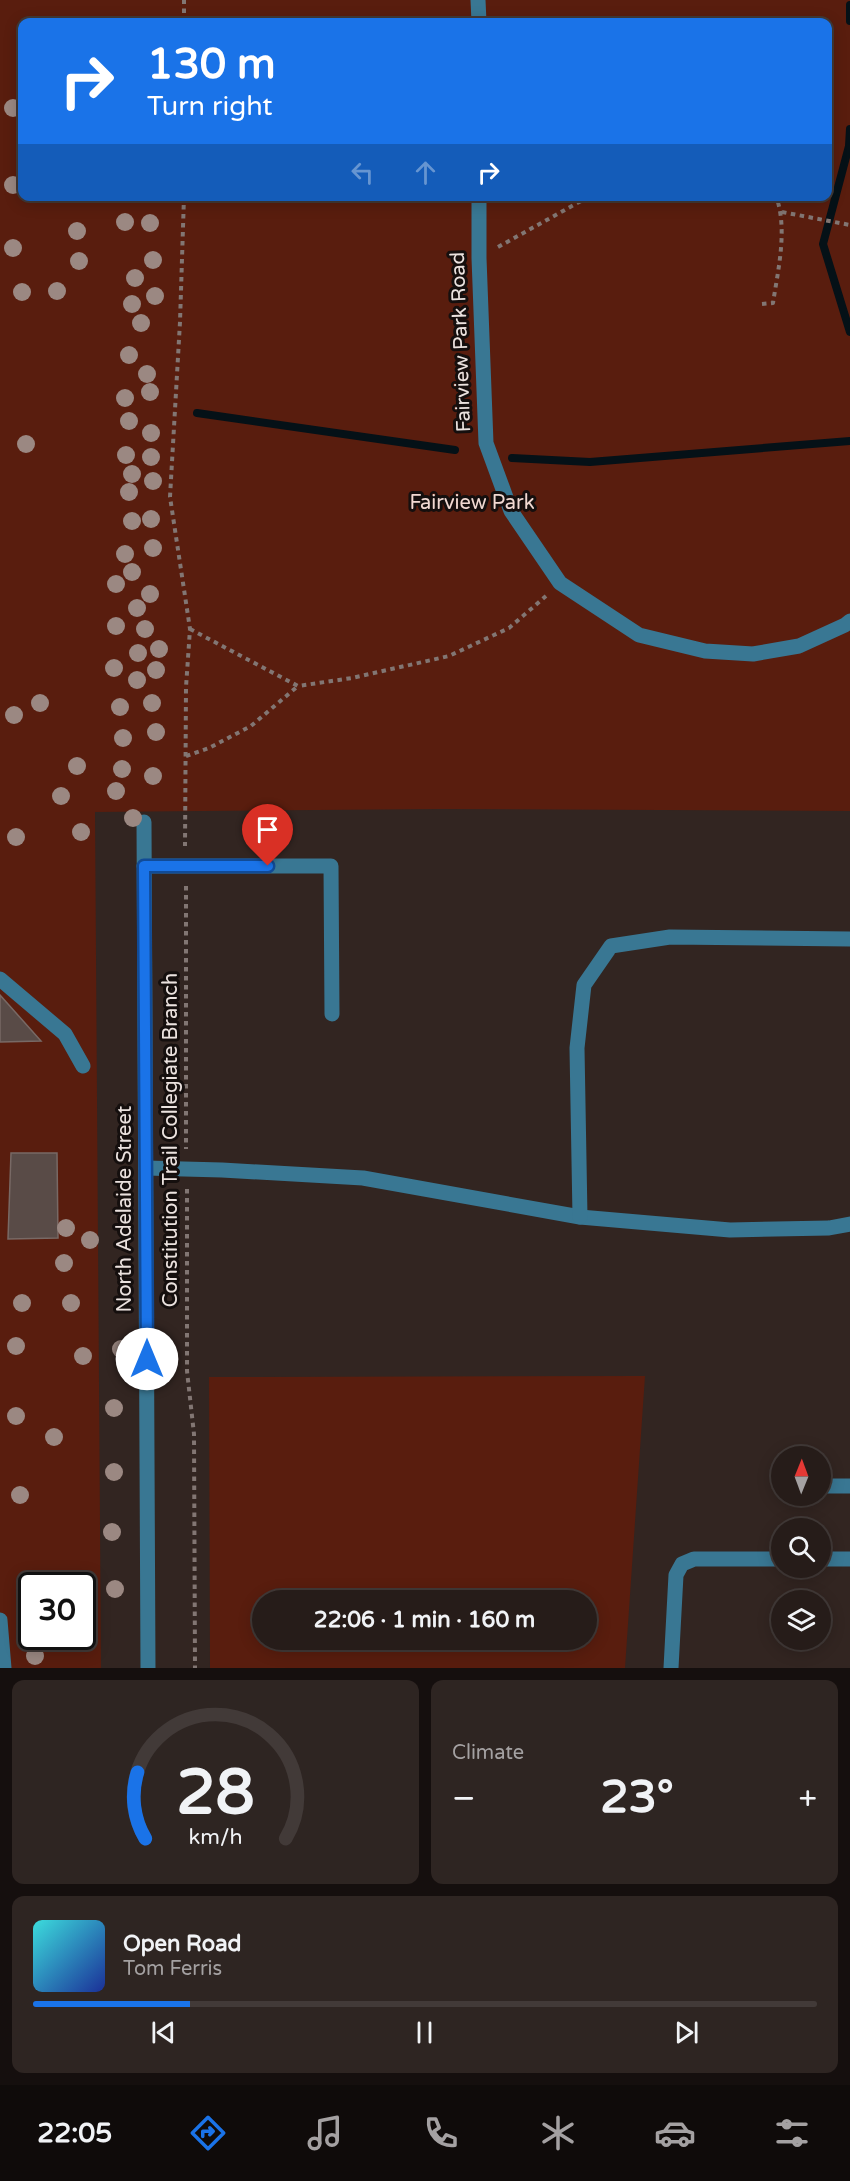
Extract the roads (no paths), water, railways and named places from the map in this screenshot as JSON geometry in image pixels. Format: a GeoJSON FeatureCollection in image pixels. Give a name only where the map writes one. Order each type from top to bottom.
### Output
{"type":"FeatureCollection","features":[{"type":"Feature","properties":{"kind":"street"},"geometry":{"type":"LineString","coordinates":[[478,0],[478,18]]}},
{"type":"Feature","properties":{"kind":"street","name":"Fairview Park Road"},"geometry":{"type":"LineString","coordinates":[[479,201],[486,443],[511,512],[560,583],[639,635],[705,651],[753,654],[799,646],[845,626],[850,621]]}},
{"type":"Feature","properties":{"kind":"street","name":"North Adelaide Street"},"geometry":{"type":"LineString","coordinates":[[144,822],[148,1668]]}},
{"type":"Feature","properties":{"kind":"street"},"geometry":{"type":"LineString","coordinates":[[144,866],[331,866],[332,1014]]}},
{"type":"Feature","properties":{"kind":"street"},"geometry":{"type":"LineString","coordinates":[[580,1217],[577,1048],[584,985],[611,946],[670,937],[850,939]]}},
{"type":"Feature","properties":{"kind":"street"},"geometry":{"type":"LineString","coordinates":[[0,979],[65,1034],[82,1066]]}},
{"type":"Feature","properties":{"kind":"street"},"geometry":{"type":"LineString","coordinates":[[146,1168],[363,1178],[580,1217],[730,1230],[829,1228],[850,1224]]}},
{"type":"Feature","properties":{"kind":"street"},"geometry":{"type":"LineString","coordinates":[[831,1486],[850,1486]]}},
{"type":"Feature","properties":{"kind":"street"},"geometry":{"type":"LineString","coordinates":[[671,1668],[676,1575],[682,1564],[694,1559],[771,1559]]}},
{"type":"Feature","properties":{"kind":"street"},"geometry":{"type":"LineString","coordinates":[[831,1559],[850,1559]]}},
{"type":"Feature","properties":{"kind":"street"},"geometry":{"type":"LineString","coordinates":[[0,1620],[4,1668]]}},
{"type":"Feature","properties":{"kind":"waterway"},"geometry":{"type":"LineString","coordinates":[[850,5],[850,21]]}},
{"type":"Feature","properties":{"kind":"waterway"},"geometry":{"type":"LineString","coordinates":[[850,129],[849,146],[823,244],[850,332]]}},
{"type":"Feature","properties":{"kind":"waterway"},"geometry":{"type":"LineString","coordinates":[[197,413],[455,450]]}},
{"type":"Feature","properties":{"kind":"waterway"},"geometry":{"type":"LineString","coordinates":[[512,458],[590,462],[850,441]]}},
{"type":"Feature","properties":{"kind":"park label","name":"Fairview Park"},"geometry":{"type":"Point","coordinates":[472,503]}}]}
